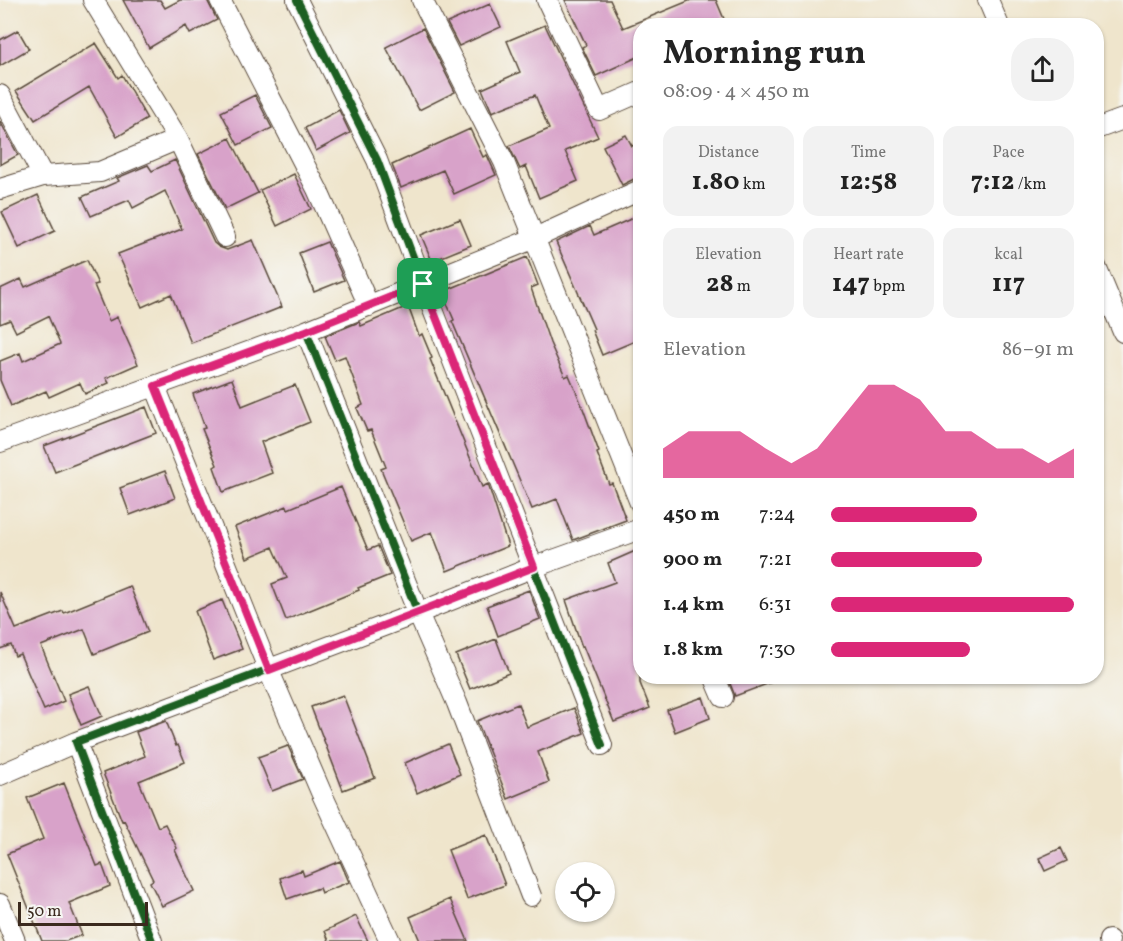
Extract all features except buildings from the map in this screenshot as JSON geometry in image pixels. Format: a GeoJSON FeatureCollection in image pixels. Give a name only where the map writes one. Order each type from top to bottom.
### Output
{"type":"FeatureCollection","features":[{"type":"Feature","properties":{"kind":"street"},"geometry":{"type":"LineString","coordinates":[[93,0],[178,139],[225,237]]}},
{"type":"Feature","properties":{"kind":"street"},"geometry":{"type":"LineString","coordinates":[[220,0],[316,189],[369,306]]}},
{"type":"Feature","properties":{"kind":"street"},"geometry":{"type":"LineString","coordinates":[[297,0],[377,160],[603,745]]}},
{"type":"Feature","properties":{"kind":"street"},"geometry":{"type":"LineString","coordinates":[[422,0],[504,162],[633,484]]}},
{"type":"Feature","properties":{"kind":"street"},"geometry":{"type":"LineString","coordinates":[[547,0],[599,110],[633,95]]}},
{"type":"Feature","properties":{"kind":"street"},"geometry":{"type":"LineString","coordinates":[[988,0],[996,18]]}},
{"type":"Feature","properties":{"kind":"street"},"geometry":{"type":"LineString","coordinates":[[0,94],[43,176]]}},
{"type":"Feature","properties":{"kind":"street"},"geometry":{"type":"LineString","coordinates":[[1104,126],[1123,119]]}},
{"type":"Feature","properties":{"kind":"street"},"geometry":{"type":"LineString","coordinates":[[0,189],[43,176],[100,172],[178,139]]}},
{"type":"Feature","properties":{"kind":"street"},"geometry":{"type":"LineString","coordinates":[[0,442],[306,331],[535,238],[633,193]]}},
{"type":"Feature","properties":{"kind":"street"},"geometry":{"type":"LineString","coordinates":[[1104,286],[1123,332]]}},
{"type":"Feature","properties":{"kind":"street"},"geometry":{"type":"LineString","coordinates":[[306,331],[418,613],[457,703],[531,896]]}},
{"type":"Feature","properties":{"kind":"street"},"geometry":{"type":"LineString","coordinates":[[155,386],[269,670],[321,792],[390,941]]}},
{"type":"Feature","properties":{"kind":"street"},"geometry":{"type":"LineString","coordinates":[[0,775],[76,742],[633,532]]}},
{"type":"Feature","properties":{"kind":"street"},"geometry":{"type":"LineString","coordinates":[[717,684],[723,697]]}},
{"type":"Feature","properties":{"kind":"street"},"geometry":{"type":"LineString","coordinates":[[76,742],[152,941]]}},
{"type":"Feature","properties":{"kind":"street"},"geometry":{"type":"LineString","coordinates":[[0,904],[15,941]]}},
{"type":"Feature","properties":{"kind":"cycle path"},"geometry":{"type":"LineString","coordinates":[[297,0],[377,160],[602,745]]}},
{"type":"Feature","properties":{"kind":"cycle path"},"geometry":{"type":"LineString","coordinates":[[152,941],[76,742],[418,613],[306,331]]}},
{"type":"Feature","properties":{"kind":"route"},"geometry":{"type":"LineString","coordinates":[[423,284],[534,567],[269,670],[155,386],[306,331],[423,284]]}}]}
